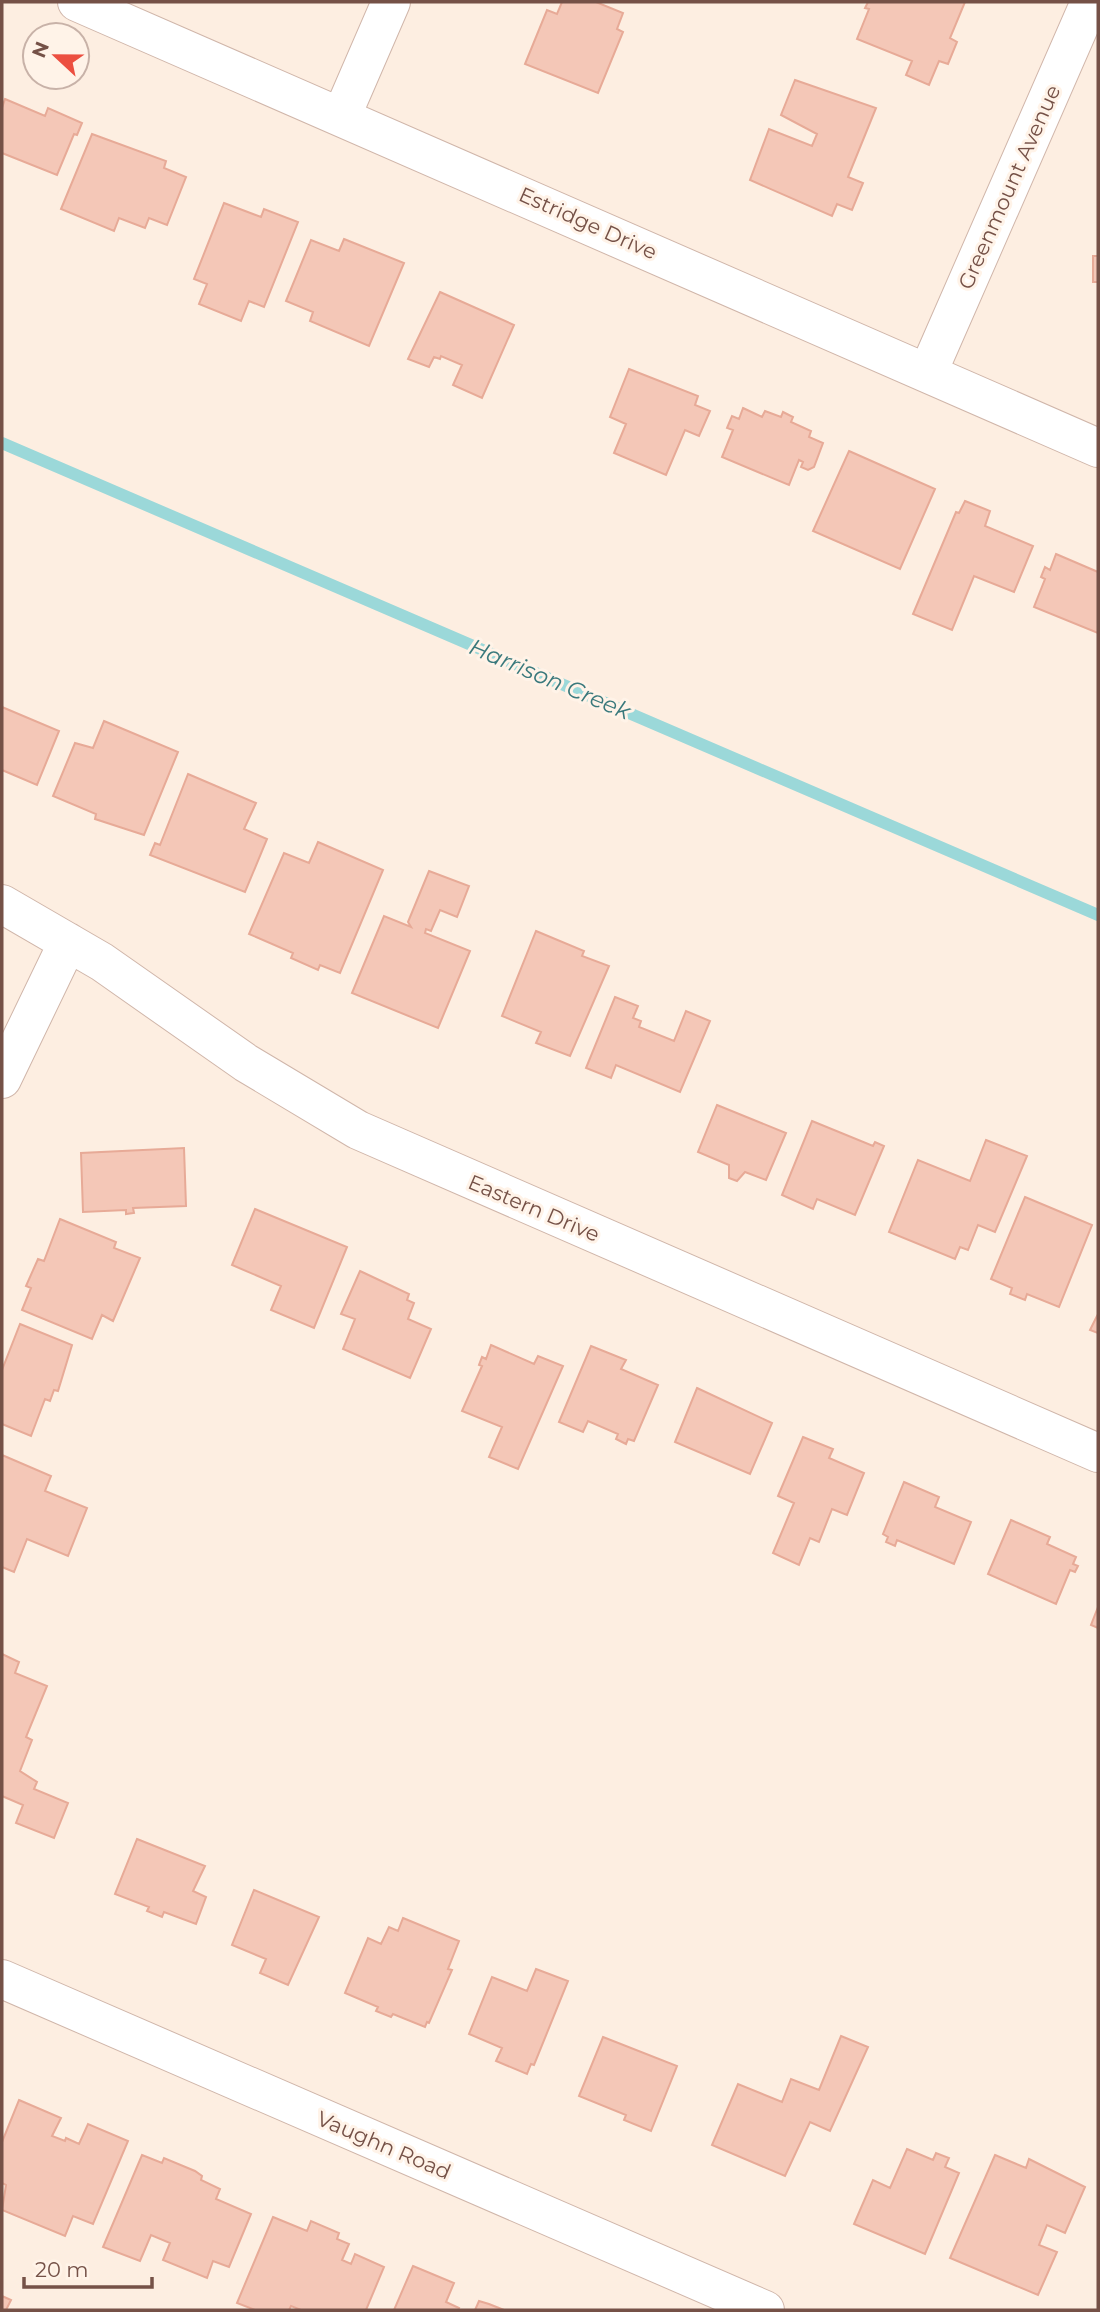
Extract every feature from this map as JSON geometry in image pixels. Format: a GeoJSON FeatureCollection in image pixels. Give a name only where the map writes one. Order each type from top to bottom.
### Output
{"type":"FeatureCollection","features":[{"type":"Feature","properties":{"kind":"street","name":"Estridge Drive"},"geometry":{"type":"LineString","coordinates":[[77,2],[1098,448]]}},
{"type":"Feature","properties":{"kind":"street"},"geometry":{"type":"LineString","coordinates":[[342,116],[391,2]]}},
{"type":"Feature","properties":{"kind":"street","name":"Greenmount Avenue"},"geometry":{"type":"LineString","coordinates":[[928,372],[1090,2]]}},
{"type":"Feature","properties":{"kind":"street","name":"Eastern Drive"},"geometry":{"type":"LineString","coordinates":[[2,904],[102,962],[246,1063],[358,1130],[1098,1453]]}},
{"type":"Feature","properties":{"kind":"street"},"geometry":{"type":"LineString","coordinates":[[2,1079],[68,942]]}},
{"type":"Feature","properties":{"kind":"street","name":"Vaughn Road"},"geometry":{"type":"LineString","coordinates":[[2,1979],[765,2310]]}},
{"type":"Feature","properties":{"kind":"building"},"geometry":{"type":"Polygon","coordinates":[[[562,2],[596,2],[623,13],[617,29],[623,32],[598,93],[525,64],[547,10],[557,14],[562,2]]]}},
{"type":"Feature","properties":{"kind":"building"},"geometry":{"type":"Polygon","coordinates":[[[868,2],[965,2],[950,38],[957,42],[948,64],[939,61],[929,85],[906,75],[912,61],[857,39],[869,9],[865,8],[868,2]]]}},
{"type":"Feature","properties":{"kind":"building"},"geometry":{"type":"Polygon","coordinates":[[[795,80],[876,108],[848,177],[863,183],[852,210],[837,204],[832,216],[750,180],[769,129],[812,146],[817,134],[781,115],[795,80]]]}},
{"type":"Feature","properties":{"kind":"building"},"geometry":{"type":"Polygon","coordinates":[[[5,99],[45,116],[48,108],[82,123],[77,135],[74,134],[57,175],[2,153],[2,108],[5,99]]]}},
{"type":"Feature","properties":{"kind":"building"},"geometry":{"type":"Polygon","coordinates":[[[92,134],[166,161],[164,168],[186,177],[167,225],[149,218],[145,228],[119,218],[114,231],[61,209],[92,134]]]}},
{"type":"Feature","properties":{"kind":"building"},"geometry":{"type":"Polygon","coordinates":[[[224,203],[261,217],[264,209],[298,222],[264,307],[249,301],[241,321],[199,304],[207,284],[194,279],[224,203]]]}},
{"type":"Feature","properties":{"kind":"building"},"geometry":{"type":"Polygon","coordinates":[[[344,239],[404,263],[369,346],[310,321],[313,312],[286,301],[311,240],[339,251],[344,239]]]}},
{"type":"Feature","properties":{"kind":"building"},"geometry":{"type":"Polygon","coordinates":[[[1093,256],[1098,256],[1098,282],[1093,282],[1093,256]]]}},
{"type":"Feature","properties":{"kind":"building"},"geometry":{"type":"Polygon","coordinates":[[[440,292],[514,325],[482,398],[453,385],[462,365],[441,356],[440,359],[434,357],[429,367],[408,359],[440,292]]]}},
{"type":"Feature","properties":{"kind":"building"},"geometry":{"type":"Polygon","coordinates":[[[629,369],[698,396],[695,405],[710,411],[699,436],[685,430],[666,475],[614,453],[626,424],[610,417],[629,369]]]}},
{"type":"Feature","properties":{"kind":"building"},"geometry":{"type":"Polygon","coordinates":[[[743,408],[762,417],[765,411],[781,417],[783,412],[793,417],[791,422],[811,431],[809,437],[823,443],[814,467],[808,470],[801,467],[803,462],[799,460],[789,485],[722,457],[733,430],[727,428],[732,416],[739,419],[743,408]]]}},
{"type":"Feature","properties":{"kind":"building"},"geometry":{"type":"Polygon","coordinates":[[[849,451],[935,489],[900,569],[813,531],[849,451]]]}},
{"type":"Feature","properties":{"kind":"building"},"geometry":{"type":"Polygon","coordinates":[[[965,501],[990,511],[985,526],[1033,546],[1014,592],[974,576],[952,630],[913,614],[956,512],[959,513],[965,501]]]}},
{"type":"Feature","properties":{"kind":"building"},"geometry":{"type":"Polygon","coordinates":[[[1056,554],[1098,572],[1098,633],[1034,607],[1045,579],[1041,577],[1045,567],[1050,570],[1056,554]]]}},
{"type":"Feature","properties":{"kind":"building"},"geometry":{"type":"Polygon","coordinates":[[[2,707],[59,731],[37,785],[2,770],[2,707]]]}},
{"type":"Feature","properties":{"kind":"building"},"geometry":{"type":"Polygon","coordinates":[[[104,721],[178,752],[144,835],[95,819],[96,814],[53,796],[75,743],[93,748],[104,721]]]}},
{"type":"Feature","properties":{"kind":"building"},"geometry":{"type":"Polygon","coordinates":[[[188,774],[256,803],[244,829],[267,839],[245,892],[150,855],[155,843],[160,845],[188,774]]]}},
{"type":"Feature","properties":{"kind":"building"},"geometry":{"type":"Polygon","coordinates":[[[318,842],[383,870],[340,973],[320,965],[318,970],[291,958],[293,953],[249,934],[284,853],[309,863],[318,842]]]}},
{"type":"Feature","properties":{"kind":"building"},"geometry":{"type":"Polygon","coordinates":[[[429,871],[469,886],[457,917],[440,910],[431,931],[426,929],[425,933],[470,951],[438,1028],[352,993],[384,916],[411,927],[408,922],[429,871]]]}},
{"type":"Feature","properties":{"kind":"building"},"geometry":{"type":"Polygon","coordinates":[[[536,931],[584,951],[582,956],[609,966],[570,1056],[536,1043],[541,1032],[502,1016],[536,931]]]}},
{"type":"Feature","properties":{"kind":"building"},"geometry":{"type":"Polygon","coordinates":[[[615,997],[638,1006],[633,1018],[641,1021],[639,1027],[674,1041],[686,1011],[710,1021],[680,1092],[616,1065],[611,1078],[586,1068],[615,997]]]}},
{"type":"Feature","properties":{"kind":"building"},"geometry":{"type":"Polygon","coordinates":[[[717,1105],[786,1133],[766,1180],[745,1172],[737,1181],[729,1178],[729,1165],[698,1152],[717,1105]]]}},
{"type":"Feature","properties":{"kind":"building"},"geometry":{"type":"Polygon","coordinates":[[[812,1121],[873,1146],[875,1142],[884,1146],[855,1215],[817,1199],[813,1209],[782,1195],[812,1121]]]}},
{"type":"Feature","properties":{"kind":"building"},"geometry":{"type":"Polygon","coordinates":[[[986,1140],[1027,1156],[995,1232],[978,1225],[968,1250],[960,1247],[955,1259],[889,1232],[918,1160],[970,1181],[986,1140]]]}},
{"type":"Feature","properties":{"kind":"building"},"geometry":{"type":"Polygon","coordinates":[[[184,1148],[186,1206],[133,1208],[134,1213],[126,1214],[126,1210],[83,1212],[81,1153],[184,1148]]]}},
{"type":"Feature","properties":{"kind":"building"},"geometry":{"type":"Polygon","coordinates":[[[1025,1197],[1092,1225],[1059,1307],[1027,1294],[1025,1300],[1010,1294],[1012,1288],[991,1279],[1025,1197]]]}},
{"type":"Feature","properties":{"kind":"building"},"geometry":{"type":"Polygon","coordinates":[[[255,1209],[347,1247],[314,1328],[271,1310],[281,1286],[232,1265],[255,1209]]]}},
{"type":"Feature","properties":{"kind":"building"},"geometry":{"type":"Polygon","coordinates":[[[60,1219],[116,1242],[114,1248],[140,1258],[113,1321],[102,1315],[92,1339],[22,1310],[31,1288],[26,1286],[38,1259],[44,1261],[60,1219]]]}},
{"type":"Feature","properties":{"kind":"building"},"geometry":{"type":"Polygon","coordinates":[[[360,1271],[409,1294],[407,1300],[414,1303],[408,1319],[431,1329],[410,1378],[343,1349],[355,1319],[341,1314],[360,1271]]]}},
{"type":"Feature","properties":{"kind":"building"},"geometry":{"type":"Polygon","coordinates":[[[1098,1317],[1098,1333],[1090,1330],[1098,1317]]]}},
{"type":"Feature","properties":{"kind":"building"},"geometry":{"type":"Polygon","coordinates":[[[20,1324],[72,1345],[58,1391],[54,1390],[50,1401],[45,1399],[31,1436],[2,1424],[2,1370],[20,1324]]]}},
{"type":"Feature","properties":{"kind":"building"},"geometry":{"type":"Polygon","coordinates":[[[491,1345],[534,1364],[538,1356],[563,1366],[518,1469],[489,1457],[502,1427],[462,1411],[482,1366],[479,1365],[482,1357],[486,1359],[491,1345]]]}},
{"type":"Feature","properties":{"kind":"building"},"geometry":{"type":"Polygon","coordinates":[[[591,1346],[626,1360],[621,1369],[658,1385],[634,1441],[628,1439],[626,1444],[616,1439],[618,1434],[588,1421],[583,1432],[559,1422],[591,1346]]]}},
{"type":"Feature","properties":{"kind":"building"},"geometry":{"type":"Polygon","coordinates":[[[697,1388],[772,1423],[750,1474],[675,1442],[697,1388]]]}},
{"type":"Feature","properties":{"kind":"building"},"geometry":{"type":"Polygon","coordinates":[[[803,1437],[833,1449],[829,1458],[864,1473],[847,1515],[832,1509],[819,1542],[810,1538],[799,1565],[773,1553],[794,1503],[778,1496],[803,1437]]]}},
{"type":"Feature","properties":{"kind":"building"},"geometry":{"type":"Polygon","coordinates":[[[2,1455],[51,1476],[45,1491],[87,1508],[68,1556],[27,1539],[14,1572],[2,1567],[2,1455]]]}},
{"type":"Feature","properties":{"kind":"building"},"geometry":{"type":"Polygon","coordinates":[[[904,1482],[939,1497],[935,1507],[971,1522],[954,1564],[897,1540],[895,1546],[886,1542],[888,1537],[883,1534],[904,1482]]]}},
{"type":"Feature","properties":{"kind":"building"},"geometry":{"type":"Polygon","coordinates":[[[1011,1520],[1050,1537],[1047,1544],[1076,1557],[1073,1564],[1078,1566],[1075,1572],[1070,1570],[1056,1604],[988,1574],[1011,1520]]]}},
{"type":"Feature","properties":{"kind":"building"},"geometry":{"type":"Polygon","coordinates":[[[1098,1607],[1098,1628],[1091,1625],[1098,1607]]]}},
{"type":"Feature","properties":{"kind":"building"},"geometry":{"type":"Polygon","coordinates":[[[2,1654],[19,1662],[15,1673],[47,1686],[26,1737],[32,1740],[20,1771],[37,1782],[34,1789],[68,1803],[54,1838],[16,1823],[23,1805],[2,1796],[2,1654]]]}},
{"type":"Feature","properties":{"kind":"building"},"geometry":{"type":"Polygon","coordinates":[[[137,1839],[205,1866],[193,1891],[206,1897],[196,1924],[164,1912],[162,1917],[147,1911],[149,1907],[115,1894],[137,1839]]]}},
{"type":"Feature","properties":{"kind":"building"},"geometry":{"type":"Polygon","coordinates":[[[254,1890],[319,1917],[288,1985],[260,1973],[266,1959],[232,1945],[254,1890]]]}},
{"type":"Feature","properties":{"kind":"building"},"geometry":{"type":"Polygon","coordinates":[[[403,1918],[459,1941],[448,1969],[452,1970],[425,2027],[393,2014],[391,2017],[376,2011],[378,2007],[345,1993],[368,1938],[381,1944],[389,1927],[398,1931],[403,1918]]]}},
{"type":"Feature","properties":{"kind":"building"},"geometry":{"type":"Polygon","coordinates":[[[536,1969],[568,1981],[534,2065],[531,2064],[527,2074],[496,2061],[502,2048],[469,2034],[492,1977],[527,1991],[536,1969]]]}},
{"type":"Feature","properties":{"kind":"building"},"geometry":{"type":"Polygon","coordinates":[[[841,2036],[868,2047],[830,2131],[810,2122],[785,2176],[712,2145],[738,2084],[782,2102],[791,2079],[819,2090],[841,2036]]]}},
{"type":"Feature","properties":{"kind":"building"},"geometry":{"type":"Polygon","coordinates":[[[603,2037],[677,2066],[651,2131],[624,2120],[626,2115],[579,2096],[603,2037]]]}},
{"type":"Feature","properties":{"kind":"building"},"geometry":{"type":"Polygon","coordinates":[[[19,2100],[61,2118],[52,2136],[65,2141],[66,2138],[79,2144],[88,2124],[128,2141],[93,2224],[73,2216],[65,2236],[2,2210],[6,2185],[2,2183],[2,2142],[19,2100]]]}},
{"type":"Feature","properties":{"kind":"building"},"geometry":{"type":"Polygon","coordinates":[[[907,2149],[933,2160],[936,2153],[949,2158],[945,2167],[959,2173],[925,2254],[854,2224],[873,2180],[890,2188],[907,2149]]]}},
{"type":"Feature","properties":{"kind":"building"},"geometry":{"type":"Polygon","coordinates":[[[142,2155],[162,2163],[164,2158],[195,2171],[202,2176],[201,2180],[220,2189],[216,2199],[251,2214],[229,2267],[213,2261],[207,2278],[163,2260],[170,2243],[151,2235],[140,2261],[103,2247],[142,2155]]]}},
{"type":"Feature","properties":{"kind":"building"},"geometry":{"type":"Polygon","coordinates":[[[995,2155],[1026,2168],[1029,2159],[1085,2187],[1065,2233],[1047,2225],[1039,2245],[1057,2252],[1038,2295],[950,2258],[995,2155]]]}},
{"type":"Feature","properties":{"kind":"building"},"geometry":{"type":"Polygon","coordinates":[[[273,2217],[307,2231],[311,2221],[339,2233],[337,2239],[349,2244],[342,2260],[351,2264],[355,2254],[384,2267],[366,2310],[301,2310],[291,2306],[289,2310],[255,2310],[237,2303],[273,2217]]]}},
{"type":"Feature","properties":{"kind":"building"},"geometry":{"type":"Polygon","coordinates":[[[413,2266],[454,2283],[446,2302],[459,2308],[458,2310],[394,2310],[413,2266]]]}},
{"type":"Feature","properties":{"kind":"building"},"geometry":{"type":"Polygon","coordinates":[[[2,2296],[11,2300],[6,2310],[2,2310],[2,2296]]]}},
{"type":"Feature","properties":{"kind":"building"},"geometry":{"type":"Polygon","coordinates":[[[479,2301],[489,2304],[504,2310],[475,2310],[479,2301]]]}},
{"type":"Feature","properties":{"kind":"waterway","name":"Harrison Creek"},"geometry":{"type":"LineString","coordinates":[[2,443],[1098,915]]}}]}
